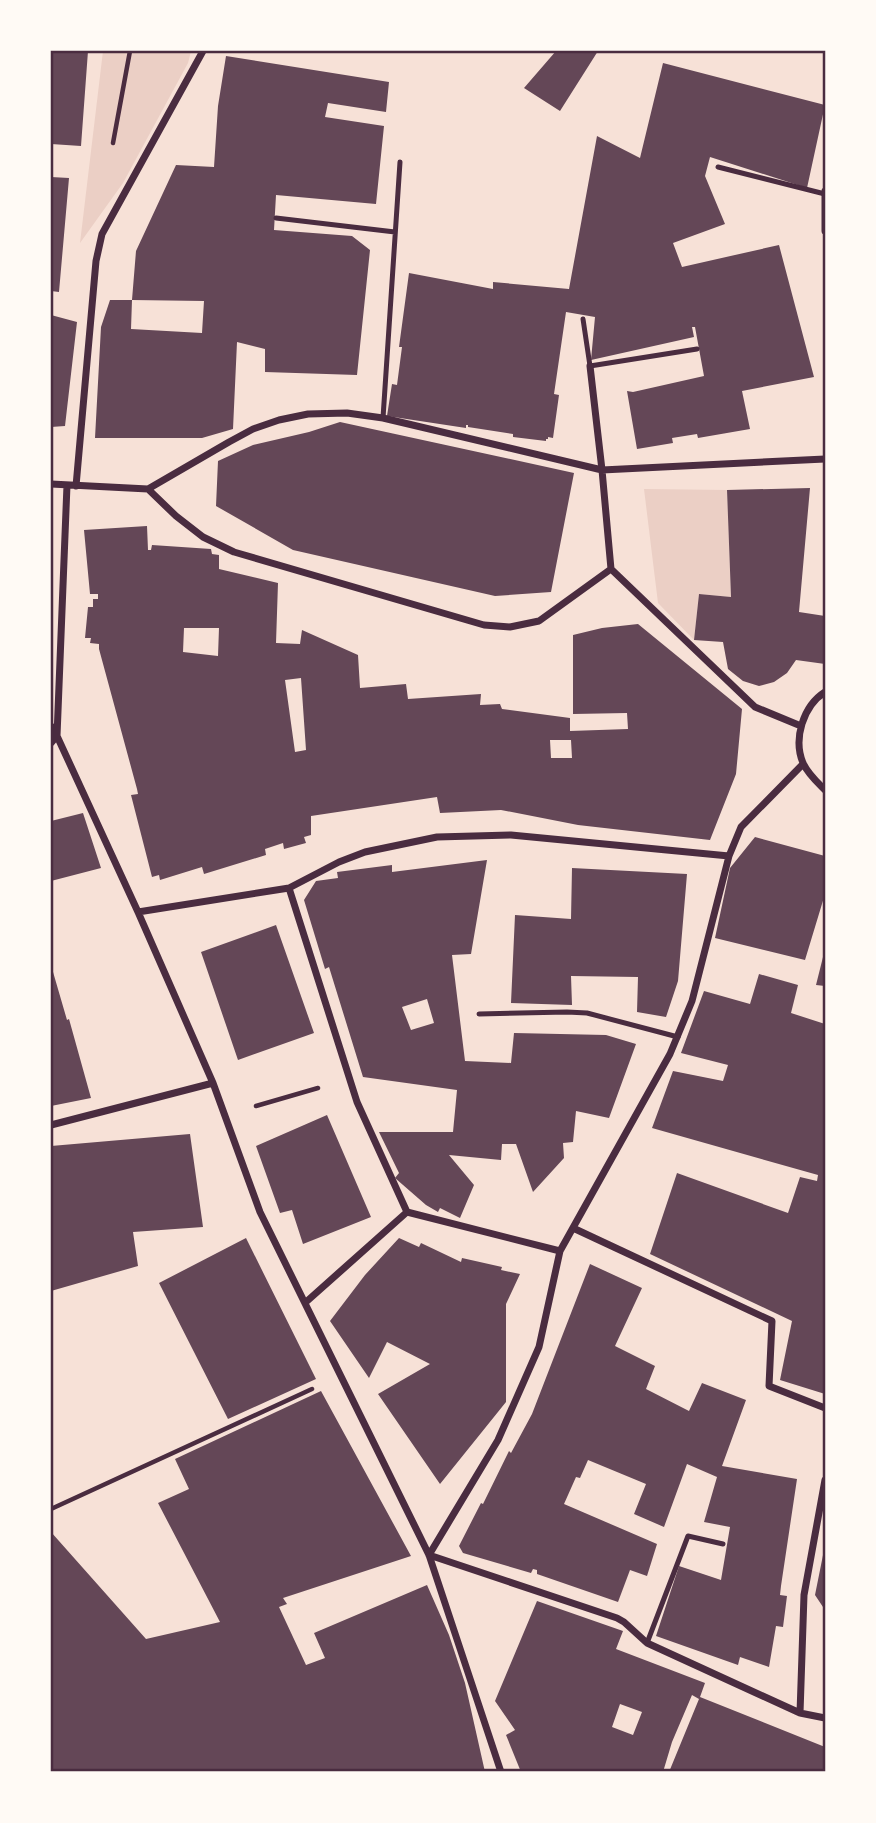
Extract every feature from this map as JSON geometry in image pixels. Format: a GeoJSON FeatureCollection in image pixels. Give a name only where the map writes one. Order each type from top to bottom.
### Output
{"type":"FeatureCollection","features":[{"type":"Feature","properties":{"kind":"street"},"geometry":{"type":"LineString","coordinates":[[76,486],[96,261],[102,234],[203,51]]}},
{"type":"Feature","properties":{"kind":"street"},"geometry":{"type":"LineString","coordinates":[[825,192],[825,231]]}},
{"type":"Feature","properties":{"kind":"street"},"geometry":{"type":"LineString","coordinates":[[590,366],[603,470],[611,569],[755,707],[801,726]]}},
{"type":"Feature","properties":{"kind":"street"},"geometry":{"type":"LineString","coordinates":[[51,484],[148,489],[253,429],[308,414],[334,413],[383,418],[603,470],[825,459]]}},
{"type":"Feature","properties":{"kind":"street"},"geometry":{"type":"LineString","coordinates":[[54,739],[67,485]]}},
{"type":"Feature","properties":{"kind":"street"},"geometry":{"type":"LineString","coordinates":[[148,489],[203,537],[234,552],[484,625],[510,627],[539,621],[611,569]]}},
{"type":"Feature","properties":{"kind":"street"},"geometry":{"type":"LineString","coordinates":[[825,692],[809,709],[801,726],[799,745],[803,764],[825,790]]}},
{"type":"Feature","properties":{"kind":"street"},"geometry":{"type":"LineString","coordinates":[[51,726],[54,739],[138,912],[213,1083],[260,1212],[429,1555],[501,1772]]}},
{"type":"Feature","properties":{"kind":"street"},"geometry":{"type":"LineString","coordinates":[[429,1555],[498,1440],[539,1348],[560,1251],[678,1037],[692,1001],[729,856],[741,828],[803,764]]}},
{"type":"Feature","properties":{"kind":"street"},"geometry":{"type":"LineString","coordinates":[[138,912],[289,888],[365,852],[437,837],[511,835],[729,856]]}},
{"type":"Feature","properties":{"kind":"street"},"geometry":{"type":"LineString","coordinates":[[289,888],[357,1102],[407,1212]]}},
{"type":"Feature","properties":{"kind":"street"},"geometry":{"type":"LineString","coordinates":[[51,1125],[213,1083]]}},
{"type":"Feature","properties":{"kind":"street"},"geometry":{"type":"LineString","coordinates":[[407,1212],[560,1251]]}},
{"type":"Feature","properties":{"kind":"street"},"geometry":{"type":"LineString","coordinates":[[306,1301],[407,1212]]}},
{"type":"Feature","properties":{"kind":"street"},"geometry":{"type":"LineString","coordinates":[[573,1228],[772,1321],[769,1386],[825,1408]]}},
{"type":"Feature","properties":{"kind":"street"},"geometry":{"type":"LineString","coordinates":[[800,1713],[804,1595],[825,1480]]}},
{"type":"Feature","properties":{"kind":"street"},"geometry":{"type":"LineString","coordinates":[[429,1555],[617,1618],[647,1643],[800,1713],[825,1718]]}},
{"type":"Feature","properties":{"kind":"lane"},"geometry":{"type":"LineString","coordinates":[[383,418],[400,162]]}},
{"type":"Feature","properties":{"kind":"lane"},"geometry":{"type":"LineString","coordinates":[[718,167],[825,192]]}},
{"type":"Feature","properties":{"kind":"lane"},"geometry":{"type":"LineString","coordinates":[[276,218],[396,232]]}},
{"type":"Feature","properties":{"kind":"lane"},"geometry":{"type":"LineString","coordinates":[[583,319],[590,366],[697,349]]}},
{"type":"Feature","properties":{"kind":"lane"},"geometry":{"type":"LineString","coordinates":[[479,1014],[587,1013],[678,1037]]}},
{"type":"Feature","properties":{"kind":"lane"},"geometry":{"type":"LineString","coordinates":[[647,1643],[688,1536],[723,1544]]}},
{"type":"Feature","properties":{"kind":"path"},"geometry":{"type":"LineString","coordinates":[[225,1115],[349,1079]]}},
{"type":"Feature","properties":{"kind":"path"},"geometry":{"type":"LineString","coordinates":[[51,1509],[341,1376]]}},
{"type":"Feature","properties":{"kind":"shaded area"},"geometry":{"type":"Polygon","coordinates":[[[103,51],[191,51],[188,63],[123,183],[80,243],[103,51]]]}},
{"type":"Feature","properties":{"kind":"shaded area"},"geometry":{"type":"Polygon","coordinates":[[[644,489],[727,490],[731,597],[699,594],[694,640],[658,603],[644,489]]]}},
{"type":"Feature","properties":{"kind":"building"},"geometry":{"type":"Polygon","coordinates":[[[51,51],[88,51],[81,146],[51,144],[51,51]]]}},
{"type":"Feature","properties":{"kind":"building"},"geometry":{"type":"Polygon","coordinates":[[[556,51],[598,51],[560,111],[524,88],[556,51]]]}},
{"type":"Feature","properties":{"kind":"building"},"geometry":{"type":"Polygon","coordinates":[[[226,56],[389,82],[386,112],[328,103],[325,117],[384,126],[376,204],[276,195],[274,230],[352,236],[370,250],[357,375],[265,372],[265,349],[237,342],[233,429],[202,438],[95,438],[101,327],[110,300],[132,300],[136,251],[176,165],[214,167],[218,106],[226,56]],[[132,300],[131,329],[202,333],[204,301],[132,300]]]}},
{"type":"Feature","properties":{"kind":"building"},"geometry":{"type":"Polygon","coordinates":[[[663,63],[825,105],[807,188],[710,157],[705,176],[725,224],[673,243],[682,267],[779,245],[814,377],[742,391],[750,429],[698,438],[697,434],[672,438],[673,443],[637,449],[627,391],[633,392],[704,376],[695,327],[692,327],[694,337],[591,360],[595,317],[566,312],[554,394],[559,395],[553,438],[548,437],[546,441],[513,437],[513,434],[468,425],[466,428],[387,416],[392,384],[397,385],[409,273],[493,289],[493,282],[569,289],[597,136],[640,158],[663,63]]]}},
{"type":"Feature","properties":{"kind":"building"},"geometry":{"type":"Polygon","coordinates":[[[51,177],[69,178],[59,292],[51,291],[51,177]]]}},
{"type":"Feature","properties":{"kind":"building"},"geometry":{"type":"Polygon","coordinates":[[[51,315],[77,322],[65,426],[51,427],[51,315]]]}},
{"type":"Feature","properties":{"kind":"building"},"geometry":{"type":"Polygon","coordinates":[[[340,422],[574,473],[551,592],[495,596],[293,550],[216,506],[218,461],[253,445],[340,422]]]}},
{"type":"Feature","properties":{"kind":"building"},"geometry":{"type":"Polygon","coordinates":[[[810,488],[799,612],[825,616],[825,664],[796,660],[787,673],[774,682],[759,686],[743,681],[728,669],[723,642],[694,640],[699,594],[731,597],[727,490],[810,488]]]}},
{"type":"Feature","properties":{"kind":"building"},"geometry":{"type":"Polygon","coordinates":[[[147,526],[148,550],[151,550],[152,545],[211,549],[212,554],[219,555],[219,569],[278,583],[276,643],[300,644],[302,630],[358,655],[360,688],[406,684],[408,699],[481,694],[480,705],[500,704],[502,709],[570,718],[570,731],[628,729],[627,713],[573,714],[573,635],[638,624],[742,709],[736,774],[710,840],[578,825],[501,810],[440,813],[437,797],[311,816],[311,835],[304,837],[306,843],[284,849],[283,843],[265,849],[266,855],[204,874],[202,867],[160,880],[159,875],[152,877],[131,795],[138,794],[137,789],[99,644],[90,643],[91,638],[85,638],[88,607],[93,607],[93,599],[98,599],[98,594],[90,594],[84,530],[147,526]],[[184,628],[183,652],[218,656],[219,628],[184,628]],[[301,678],[285,680],[295,752],[306,750],[301,678]],[[550,740],[551,758],[572,758],[571,740],[550,740]]]}},
{"type":"Feature","properties":{"kind":"building"},"geometry":{"type":"Polygon","coordinates":[[[83,813],[101,868],[51,881],[51,821],[83,813]]]}},
{"type":"Feature","properties":{"kind":"building"},"geometry":{"type":"Polygon","coordinates":[[[755,837],[825,856],[825,894],[805,960],[715,938],[730,868],[755,837]]]}},
{"type":"Feature","properties":{"kind":"building"},"geometry":{"type":"Polygon","coordinates":[[[487,860],[471,954],[452,955],[465,1061],[511,1063],[514,1033],[606,1035],[636,1044],[609,1118],[576,1111],[573,1142],[563,1143],[564,1158],[533,1192],[516,1144],[502,1144],[501,1160],[449,1155],[474,1185],[460,1218],[440,1208],[438,1212],[426,1205],[395,1178],[399,1173],[379,1132],[453,1132],[457,1090],[363,1077],[329,967],[325,969],[304,900],[316,881],[338,878],[337,872],[392,865],[392,872],[487,860]],[[427,999],[402,1007],[411,1030],[434,1023],[427,999]]]}},
{"type":"Feature","properties":{"kind":"building"},"geometry":{"type":"Polygon","coordinates":[[[572,868],[687,874],[678,981],[666,1017],[637,1012],[638,977],[571,976],[572,1005],[511,1003],[515,915],[571,919],[572,868]]]}},
{"type":"Feature","properties":{"kind":"building"},"geometry":{"type":"Polygon","coordinates":[[[276,925],[314,1033],[238,1060],[201,952],[276,925]]]}},
{"type":"Feature","properties":{"kind":"building"},"geometry":{"type":"Polygon","coordinates":[[[825,953],[825,986],[816,985],[825,953]]]}},
{"type":"Feature","properties":{"kind":"building"},"geometry":{"type":"Polygon","coordinates":[[[51,965],[91,1098],[51,1106],[51,965]]]}},
{"type":"Feature","properties":{"kind":"building"},"geometry":{"type":"Polygon","coordinates":[[[759,974],[798,985],[791,1013],[825,1024],[825,1394],[780,1380],[792,1321],[650,1254],[677,1173],[788,1213],[800,1177],[817,1181],[818,1175],[652,1128],[673,1071],[723,1081],[728,1065],[681,1053],[704,991],[750,1004],[759,974]]]}},
{"type":"Feature","properties":{"kind":"building"},"geometry":{"type":"Polygon","coordinates":[[[327,1115],[371,1217],[303,1244],[292,1210],[280,1213],[256,1146],[327,1115]]]}},
{"type":"Feature","properties":{"kind":"building"},"geometry":{"type":"Polygon","coordinates":[[[190,1134],[203,1227],[133,1232],[138,1266],[51,1291],[51,1146],[190,1134]]]}},
{"type":"Feature","properties":{"kind":"building"},"geometry":{"type":"Polygon","coordinates":[[[246,1238],[316,1379],[228,1419],[159,1283],[246,1238]]]}},
{"type":"Feature","properties":{"kind":"building"},"geometry":{"type":"Polygon","coordinates":[[[399,1238],[419,1247],[421,1243],[461,1262],[462,1258],[520,1274],[506,1304],[506,1402],[440,1484],[378,1394],[430,1364],[387,1342],[369,1378],[330,1321],[365,1275],[399,1238]]]}},
{"type":"Feature","properties":{"kind":"building"},"geometry":{"type":"Polygon","coordinates":[[[590,1264],[642,1288],[615,1346],[655,1366],[646,1389],[689,1411],[702,1383],[746,1400],[722,1466],[797,1479],[780,1595],[787,1596],[783,1627],[776,1626],[769,1667],[740,1657],[738,1665],[656,1636],[679,1566],[721,1580],[730,1527],[704,1522],[717,1477],[687,1464],[664,1527],[634,1514],[646,1484],[588,1460],[580,1478],[576,1477],[564,1504],[657,1544],[647,1576],[630,1570],[618,1602],[537,1574],[537,1570],[533,1569],[531,1573],[463,1553],[459,1546],[509,1451],[511,1453],[532,1414],[590,1264]]]}},
{"type":"Feature","properties":{"kind":"building"},"geometry":{"type":"Polygon","coordinates":[[[321,1391],[411,1556],[283,1598],[287,1604],[279,1607],[306,1665],[325,1658],[314,1633],[427,1585],[449,1635],[465,1683],[485,1772],[51,1772],[51,1532],[146,1639],[220,1622],[158,1503],[189,1489],[175,1459],[321,1391]]]}},
{"type":"Feature","properties":{"kind":"building"},"geometry":{"type":"Polygon","coordinates":[[[825,1551],[825,1610],[815,1595],[825,1551]]]}},
{"type":"Feature","properties":{"kind":"building"},"geometry":{"type":"Polygon","coordinates":[[[537,1601],[623,1631],[616,1649],[705,1683],[700,1697],[825,1747],[825,1772],[669,1772],[699,1699],[692,1695],[672,1742],[663,1772],[521,1772],[506,1735],[515,1730],[495,1701],[537,1601]],[[620,1704],[612,1727],[633,1735],[642,1712],[620,1704]]]}}]}
